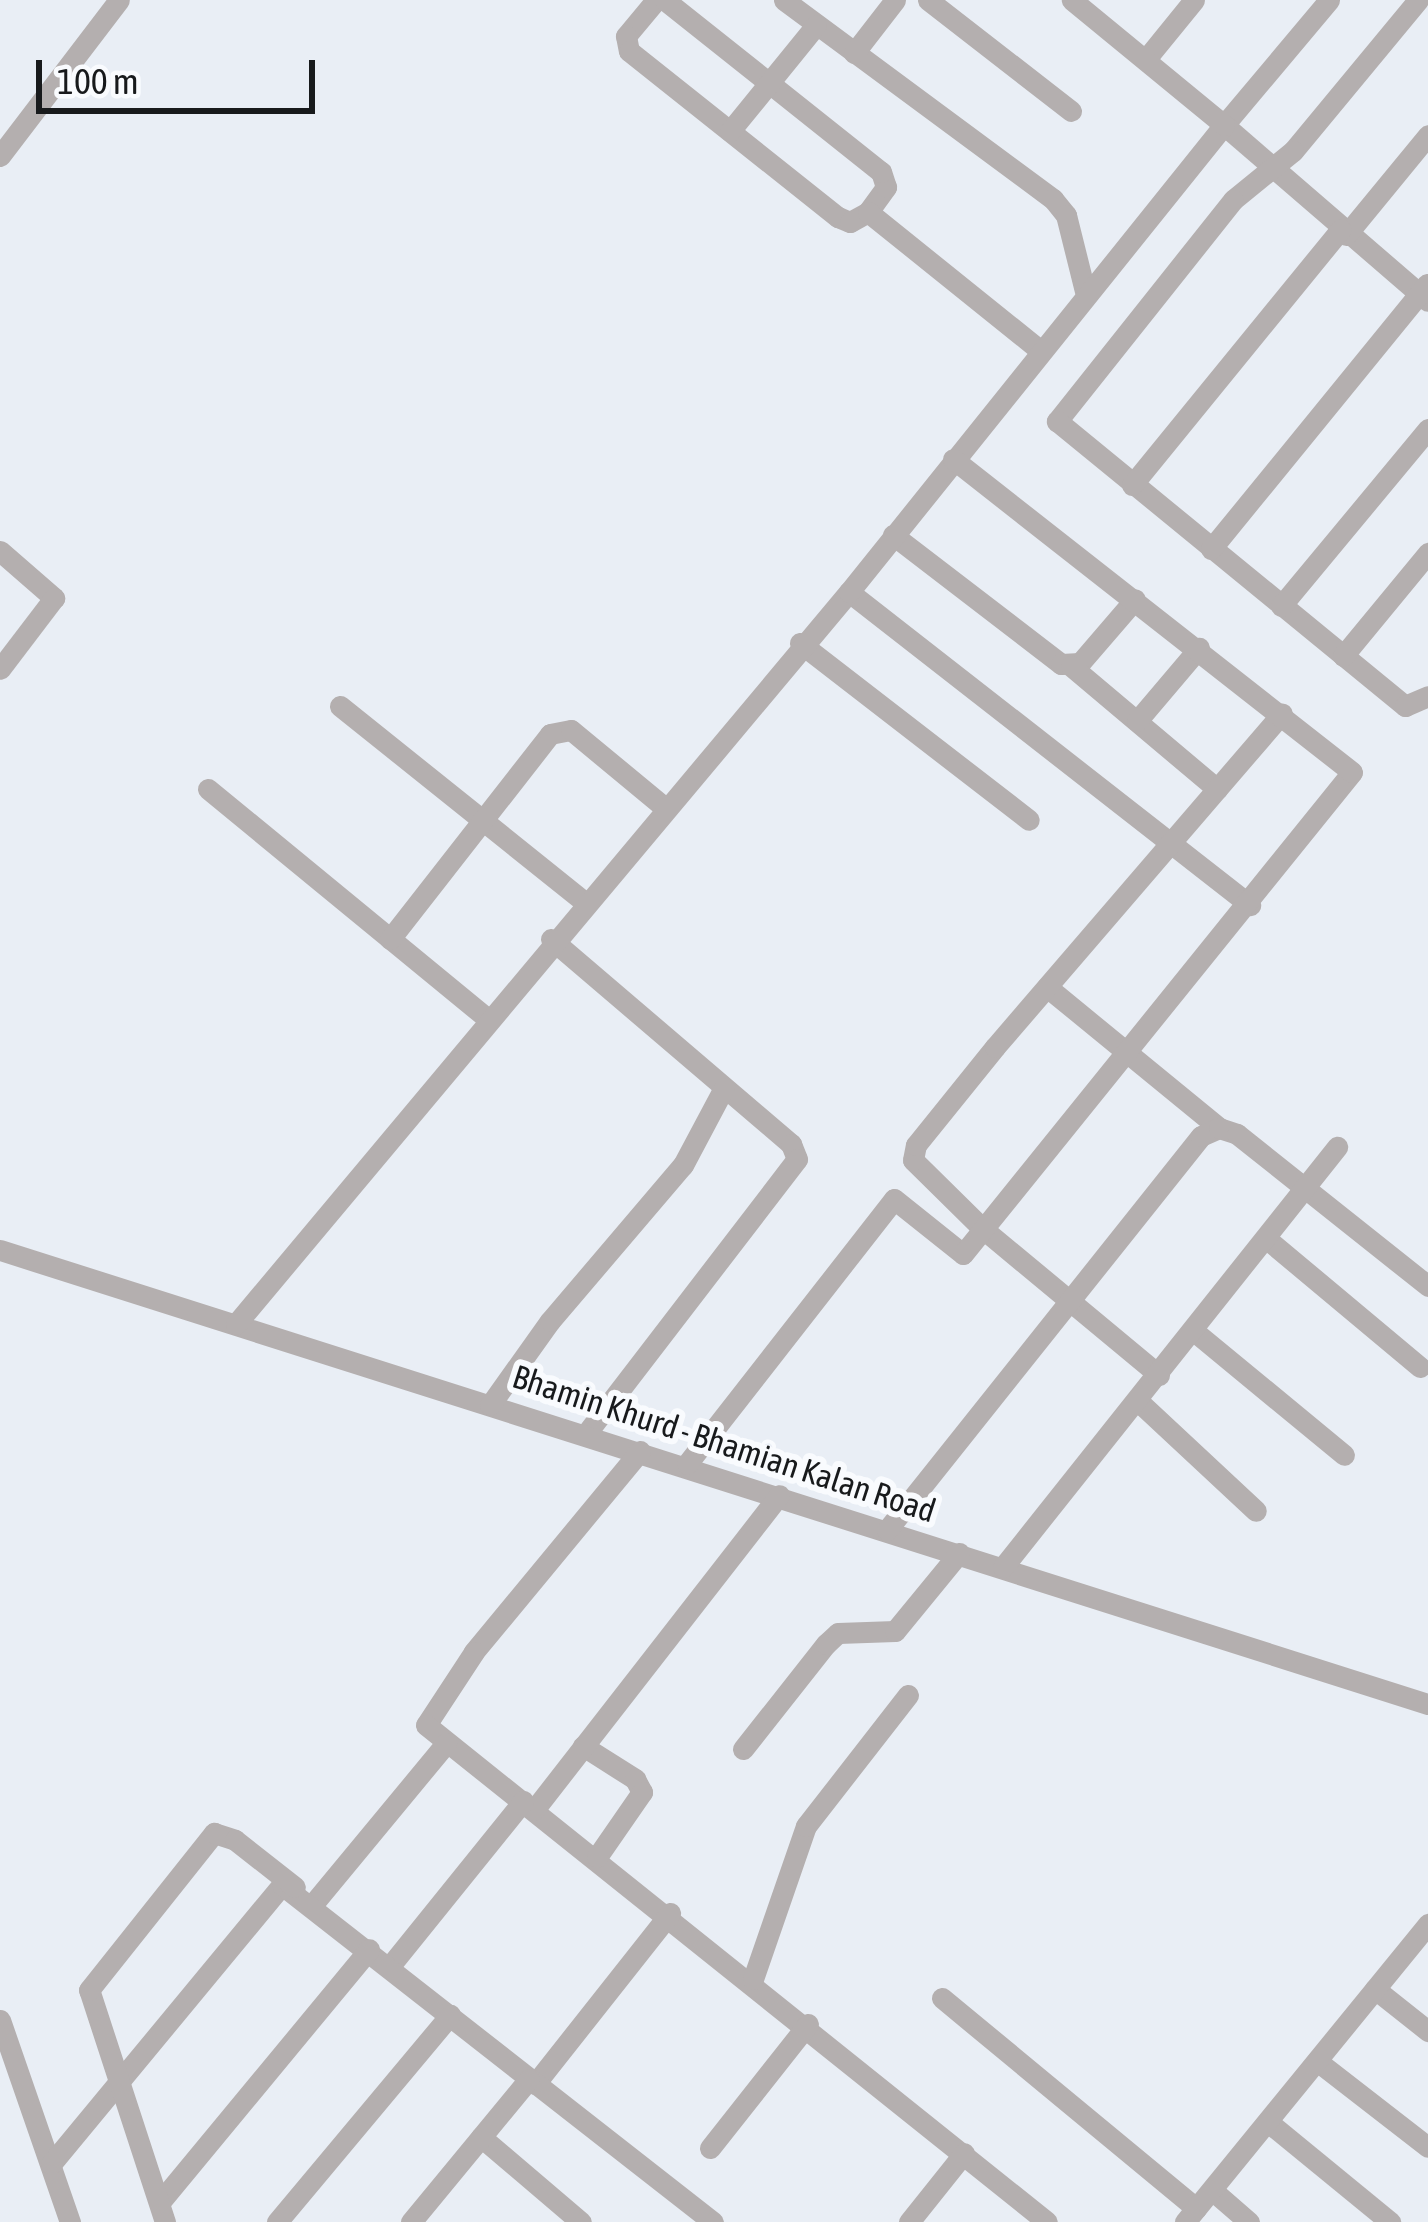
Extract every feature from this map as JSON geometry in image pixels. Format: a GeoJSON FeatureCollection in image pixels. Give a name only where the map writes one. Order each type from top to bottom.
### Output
{"type":"FeatureCollection","features":[{"type":"Feature","properties":{"kind":"street"},"geometry":{"type":"LineString","coordinates":[[0,155],[119,0]]}},
{"type":"Feature","properties":{"kind":"street"},"geometry":{"type":"LineString","coordinates":[[660,0],[770,82],[887,179],[868,212],[850,222],[838,218],[624,43],[660,0]]}},
{"type":"Feature","properties":{"kind":"street"},"geometry":{"type":"LineString","coordinates":[[784,0],[1053,199],[1066,215],[1084,291]]}},
{"type":"Feature","properties":{"kind":"street"},"geometry":{"type":"LineString","coordinates":[[854,53],[895,0]]}},
{"type":"Feature","properties":{"kind":"street"},"geometry":{"type":"LineString","coordinates":[[928,0],[1071,111]]}},
{"type":"Feature","properties":{"kind":"street"},"geometry":{"type":"LineString","coordinates":[[1072,0],[1225,125],[1344,232],[1425,292],[1211,549]]}},
{"type":"Feature","properties":{"kind":"street"},"geometry":{"type":"LineString","coordinates":[[1146,59],[1195,0]]}},
{"type":"Feature","properties":{"kind":"street"},"geometry":{"type":"LineString","coordinates":[[236,1324],[551,939],[800,643],[849,592],[1037,348],[1329,0]]}},
{"type":"Feature","properties":{"kind":"street"},"geometry":{"type":"LineString","coordinates":[[1418,0],[1274,170],[1233,200],[1057,414],[1062,428],[1405,706],[1428,696]]}},
{"type":"Feature","properties":{"kind":"street"},"geometry":{"type":"LineString","coordinates":[[730,131],[816,26]]}},
{"type":"Feature","properties":{"kind":"street"},"geometry":{"type":"LineString","coordinates":[[1132,485],[1428,136]]}},
{"type":"Feature","properties":{"kind":"street"},"geometry":{"type":"LineString","coordinates":[[868,212],[1037,348]]}},
{"type":"Feature","properties":{"kind":"street"},"geometry":{"type":"LineString","coordinates":[[1281,606],[1428,429]]}},
{"type":"Feature","properties":{"kind":"street"},"geometry":{"type":"LineString","coordinates":[[687,1464],[894,1199],[963,1254],[1250,905],[1352,772],[952,459]]}},
{"type":"Feature","properties":{"kind":"street"},"geometry":{"type":"LineString","coordinates":[[893,535],[1071,666],[1216,789]]}},
{"type":"Feature","properties":{"kind":"street"},"geometry":{"type":"LineString","coordinates":[[0,551],[54,598],[0,669]]}},
{"type":"Feature","properties":{"kind":"street"},"geometry":{"type":"LineString","coordinates":[[1343,656],[1428,553]]}},
{"type":"Feature","properties":{"kind":"street"},"geometry":{"type":"LineString","coordinates":[[849,592],[1250,905]]}},
{"type":"Feature","properties":{"kind":"street"},"geometry":{"type":"LineString","coordinates":[[1071,666],[1135,599]]}},
{"type":"Feature","properties":{"kind":"street"},"geometry":{"type":"LineString","coordinates":[[800,643],[1029,820]]}},
{"type":"Feature","properties":{"kind":"street"},"geometry":{"type":"LineString","coordinates":[[1137,721],[1198,648]]}},
{"type":"Feature","properties":{"kind":"street"},"geometry":{"type":"LineString","coordinates":[[340,706],[583,901]]}},
{"type":"Feature","properties":{"kind":"street"},"geometry":{"type":"LineString","coordinates":[[1159,1375],[920,1172],[916,1144],[1282,713]]}},
{"type":"Feature","properties":{"kind":"street"},"geometry":{"type":"LineString","coordinates":[[390,939],[481,819],[560,729],[663,806]]}},
{"type":"Feature","properties":{"kind":"street"},"geometry":{"type":"LineString","coordinates":[[208,789],[486,1017]]}},
{"type":"Feature","properties":{"kind":"street"},"geometry":{"type":"LineString","coordinates":[[551,939],[791,1144],[791,1173],[587,1432]]}},
{"type":"Feature","properties":{"kind":"street"},"geometry":{"type":"LineString","coordinates":[[1047,987],[1219,1128],[1309,1190],[1428,1286]]}},
{"type":"Feature","properties":{"kind":"street"},"geometry":{"type":"LineString","coordinates":[[490,1405],[550,1322],[683,1165],[724,1088]]}},
{"type":"Feature","properties":{"kind":"street"},"geometry":{"type":"LineString","coordinates":[[887,1530],[1201,1136],[1219,1128]]}},
{"type":"Feature","properties":{"kind":"street"},"geometry":{"type":"LineString","coordinates":[[1003,1567],[1309,1190],[1337,1148]]}},
{"type":"Feature","properties":{"kind":"street"},"geometry":{"type":"LineString","coordinates":[[1268,1240],[1420,1367]]}},
{"type":"Feature","properties":{"kind":"street","name":"Bhamin Khurd - Bhamian Kalan Road"},"geometry":{"type":"LineString","coordinates":[[0,1250],[587,1432],[1428,1704]]}},
{"type":"Feature","properties":{"kind":"street"},"geometry":{"type":"LineString","coordinates":[[1195,1332],[1344,1455]]}},
{"type":"Feature","properties":{"kind":"street"},"geometry":{"type":"LineString","coordinates":[[1138,1401],[1256,1511]]}},
{"type":"Feature","properties":{"kind":"street"},"geometry":{"type":"LineString","coordinates":[[640,1451],[426,1714],[426,1725],[753,1979],[1048,2222]]}},
{"type":"Feature","properties":{"kind":"street"},"geometry":{"type":"LineString","coordinates":[[390,1966],[583,1746],[778,1496]]}},
{"type":"Feature","properties":{"kind":"street"},"geometry":{"type":"LineString","coordinates":[[743,1749],[826,1644],[838,1634],[895,1631],[959,1553]]}},
{"type":"Feature","properties":{"kind":"street"},"geometry":{"type":"LineString","coordinates":[[753,1979],[806,1826],[908,1695]]}},
{"type":"Feature","properties":{"kind":"street"},"geometry":{"type":"LineString","coordinates":[[313,1904],[446,1743]]}},
{"type":"Feature","properties":{"kind":"street"},"geometry":{"type":"LineString","coordinates":[[583,1746],[635,1779],[642,1792],[597,1857]]}},
{"type":"Feature","properties":{"kind":"street"},"geometry":{"type":"LineString","coordinates":[[163,2212],[89,1990],[205,1841],[221,1832],[713,2222]]}},
{"type":"Feature","properties":{"kind":"street"},"geometry":{"type":"LineString","coordinates":[[51,2164],[276,1889],[295,1888]]}},
{"type":"Feature","properties":{"kind":"street"},"geometry":{"type":"LineString","coordinates":[[411,2222],[670,1913]]}},
{"type":"Feature","properties":{"kind":"street"},"geometry":{"type":"LineString","coordinates":[[942,1998],[1191,2215],[1428,1924]]}},
{"type":"Feature","properties":{"kind":"street"},"geometry":{"type":"LineString","coordinates":[[163,2212],[369,1949]]}},
{"type":"Feature","properties":{"kind":"street"},"geometry":{"type":"LineString","coordinates":[[1376,1989],[1428,2031]]}},
{"type":"Feature","properties":{"kind":"street"},"geometry":{"type":"LineString","coordinates":[[277,2222],[450,2015]]}},
{"type":"Feature","properties":{"kind":"street"},"geometry":{"type":"LineString","coordinates":[[0,2020],[70,2222]]}},
{"type":"Feature","properties":{"kind":"street"},"geometry":{"type":"LineString","coordinates":[[710,2148],[808,2024]]}},
{"type":"Feature","properties":{"kind":"street"},"geometry":{"type":"LineString","coordinates":[[1317,2061],[1428,2147]]}},
{"type":"Feature","properties":{"kind":"street"},"geometry":{"type":"LineString","coordinates":[[1268,2122],[1390,2222]]}},
{"type":"Feature","properties":{"kind":"street"},"geometry":{"type":"LineString","coordinates":[[481,2137],[581,2222]]}},
{"type":"Feature","properties":{"kind":"street"},"geometry":{"type":"LineString","coordinates":[[908,2222],[964,2152]]}},
{"type":"Feature","properties":{"kind":"street"},"geometry":{"type":"LineString","coordinates":[[1212,2190],[1249,2222]]}}]}
